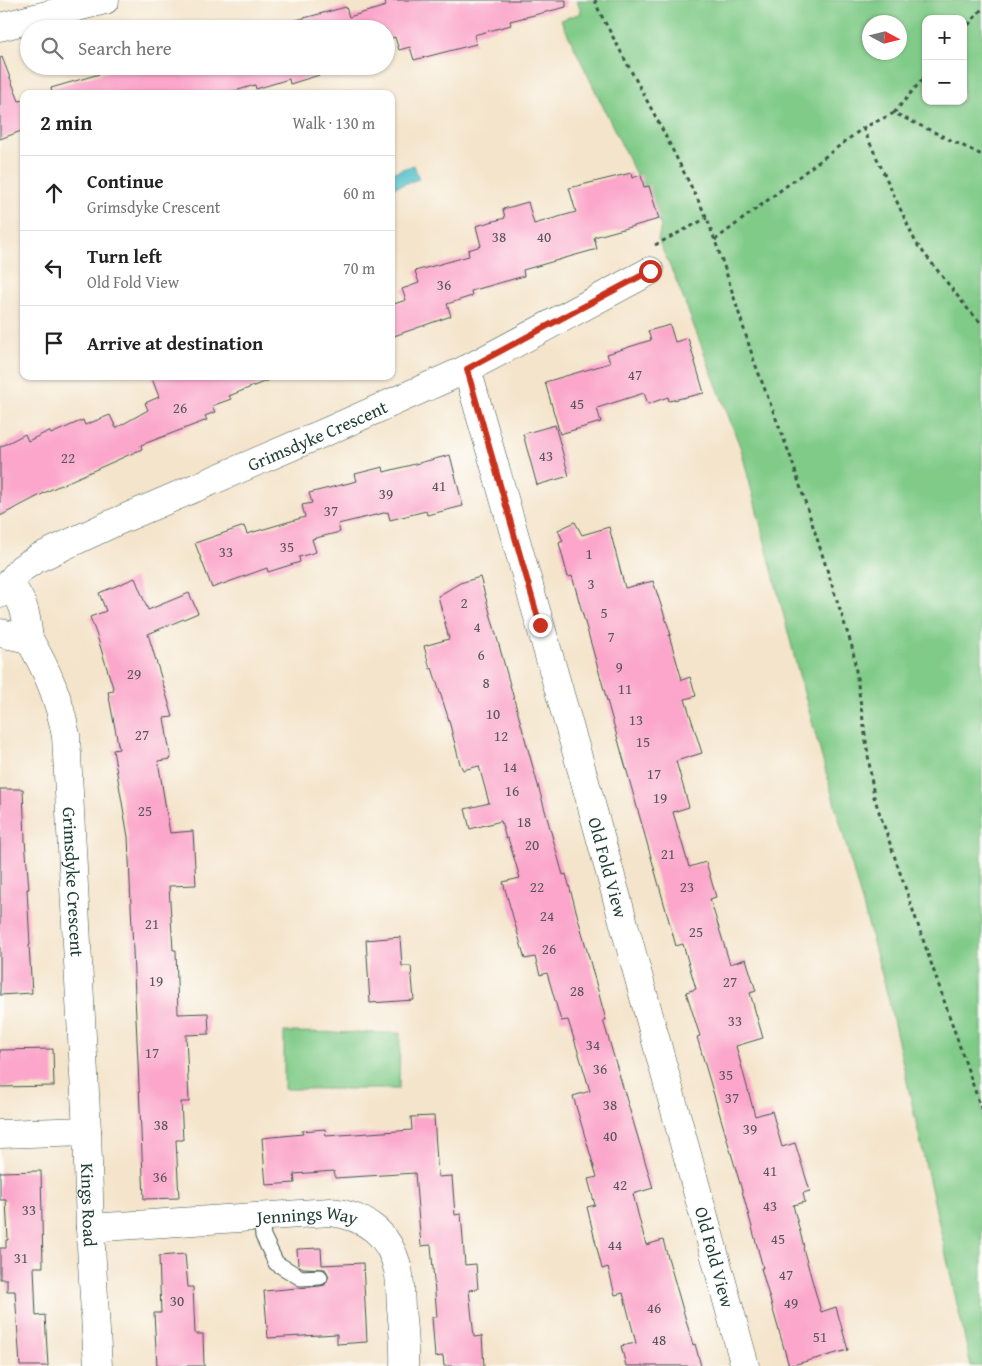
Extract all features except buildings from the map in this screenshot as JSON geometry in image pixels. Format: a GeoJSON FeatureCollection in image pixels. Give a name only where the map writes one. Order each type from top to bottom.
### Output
{"type":"FeatureCollection","features":[{"type":"Feature","properties":{"kind":"street"},"geometry":{"type":"LineString","coordinates":[[27,20],[104,0]]}},
{"type":"Feature","properties":{"kind":"street"},"geometry":{"type":"LineString","coordinates":[[0,27],[20,22]]}},
{"type":"Feature","properties":{"kind":"street","name":"Grimsdyke Crescent"},"geometry":{"type":"LineString","coordinates":[[87,1131],[66,736],[57,694],[44,665],[29,639],[26,616],[20,596],[5,588],[22,568],[46,554],[467,369],[650,271]]}},
{"type":"Feature","properties":{"kind":"street","name":"Old Fold View"},"geometry":{"type":"LineString","coordinates":[[467,369],[584,778],[744,1366]]}},
{"type":"Feature","properties":{"kind":"street"},"geometry":{"type":"LineString","coordinates":[[0,633],[29,639]]}},
{"type":"Feature","properties":{"kind":"street"},"geometry":{"type":"LineString","coordinates":[[0,1134],[87,1131]]}},
{"type":"Feature","properties":{"kind":"street","name":"Kings Road"},"geometry":{"type":"LineString","coordinates":[[87,1131],[90,1228],[98,1366]]}},
{"type":"Feature","properties":{"kind":"street","name":"Jennings Way"},"geometry":{"type":"LineString","coordinates":[[90,1228],[330,1212],[348,1214],[364,1221],[380,1234],[393,1251],[398,1271],[404,1366]]}},
{"type":"Feature","properties":{"kind":"lane"},"geometry":{"type":"LineString","coordinates":[[261,1217],[263,1236],[276,1263],[301,1278],[320,1277]]}},
{"type":"Feature","properties":{"kind":"path"},"geometry":{"type":"LineString","coordinates":[[595,0],[707,218],[754,361],[791,458],[853,650],[874,797],[982,1111]]}},
{"type":"Feature","properties":{"kind":"path"},"geometry":{"type":"LineString","coordinates":[[967,26],[982,9]]}},
{"type":"Feature","properties":{"kind":"path"},"geometry":{"type":"LineString","coordinates":[[715,240],[863,128],[894,113],[922,80]]}},
{"type":"Feature","properties":{"kind":"path"},"geometry":{"type":"LineString","coordinates":[[894,113],[982,155]]}},
{"type":"Feature","properties":{"kind":"path"},"geometry":{"type":"LineString","coordinates":[[863,128],[916,242],[966,308],[982,324]]}},
{"type":"Feature","properties":{"kind":"path"},"geometry":{"type":"LineString","coordinates":[[650,271],[655,244],[707,218]]}},
{"type":"Feature","properties":{"kind":"green space"},"geometry":{"type":"Polygon","coordinates":[[[577,0],[982,0],[982,1366],[971,1366],[887,993],[798,671],[741,449],[677,282],[658,240],[661,226],[561,20],[581,13],[577,0]]]}},
{"type":"Feature","properties":{"kind":"green space"},"geometry":{"type":"Polygon","coordinates":[[[284,1032],[400,1033],[399,1089],[284,1089],[284,1032]]]}},
{"type":"Feature","properties":{"kind":"water"},"geometry":{"type":"Polygon","coordinates":[[[414,165],[419,179],[395,187],[395,172],[414,165]]]}},
{"type":"Feature","properties":{"kind":"route"},"geometry":{"type":"LineString","coordinates":[[540,625],[467,369],[650,271]]}}]}
